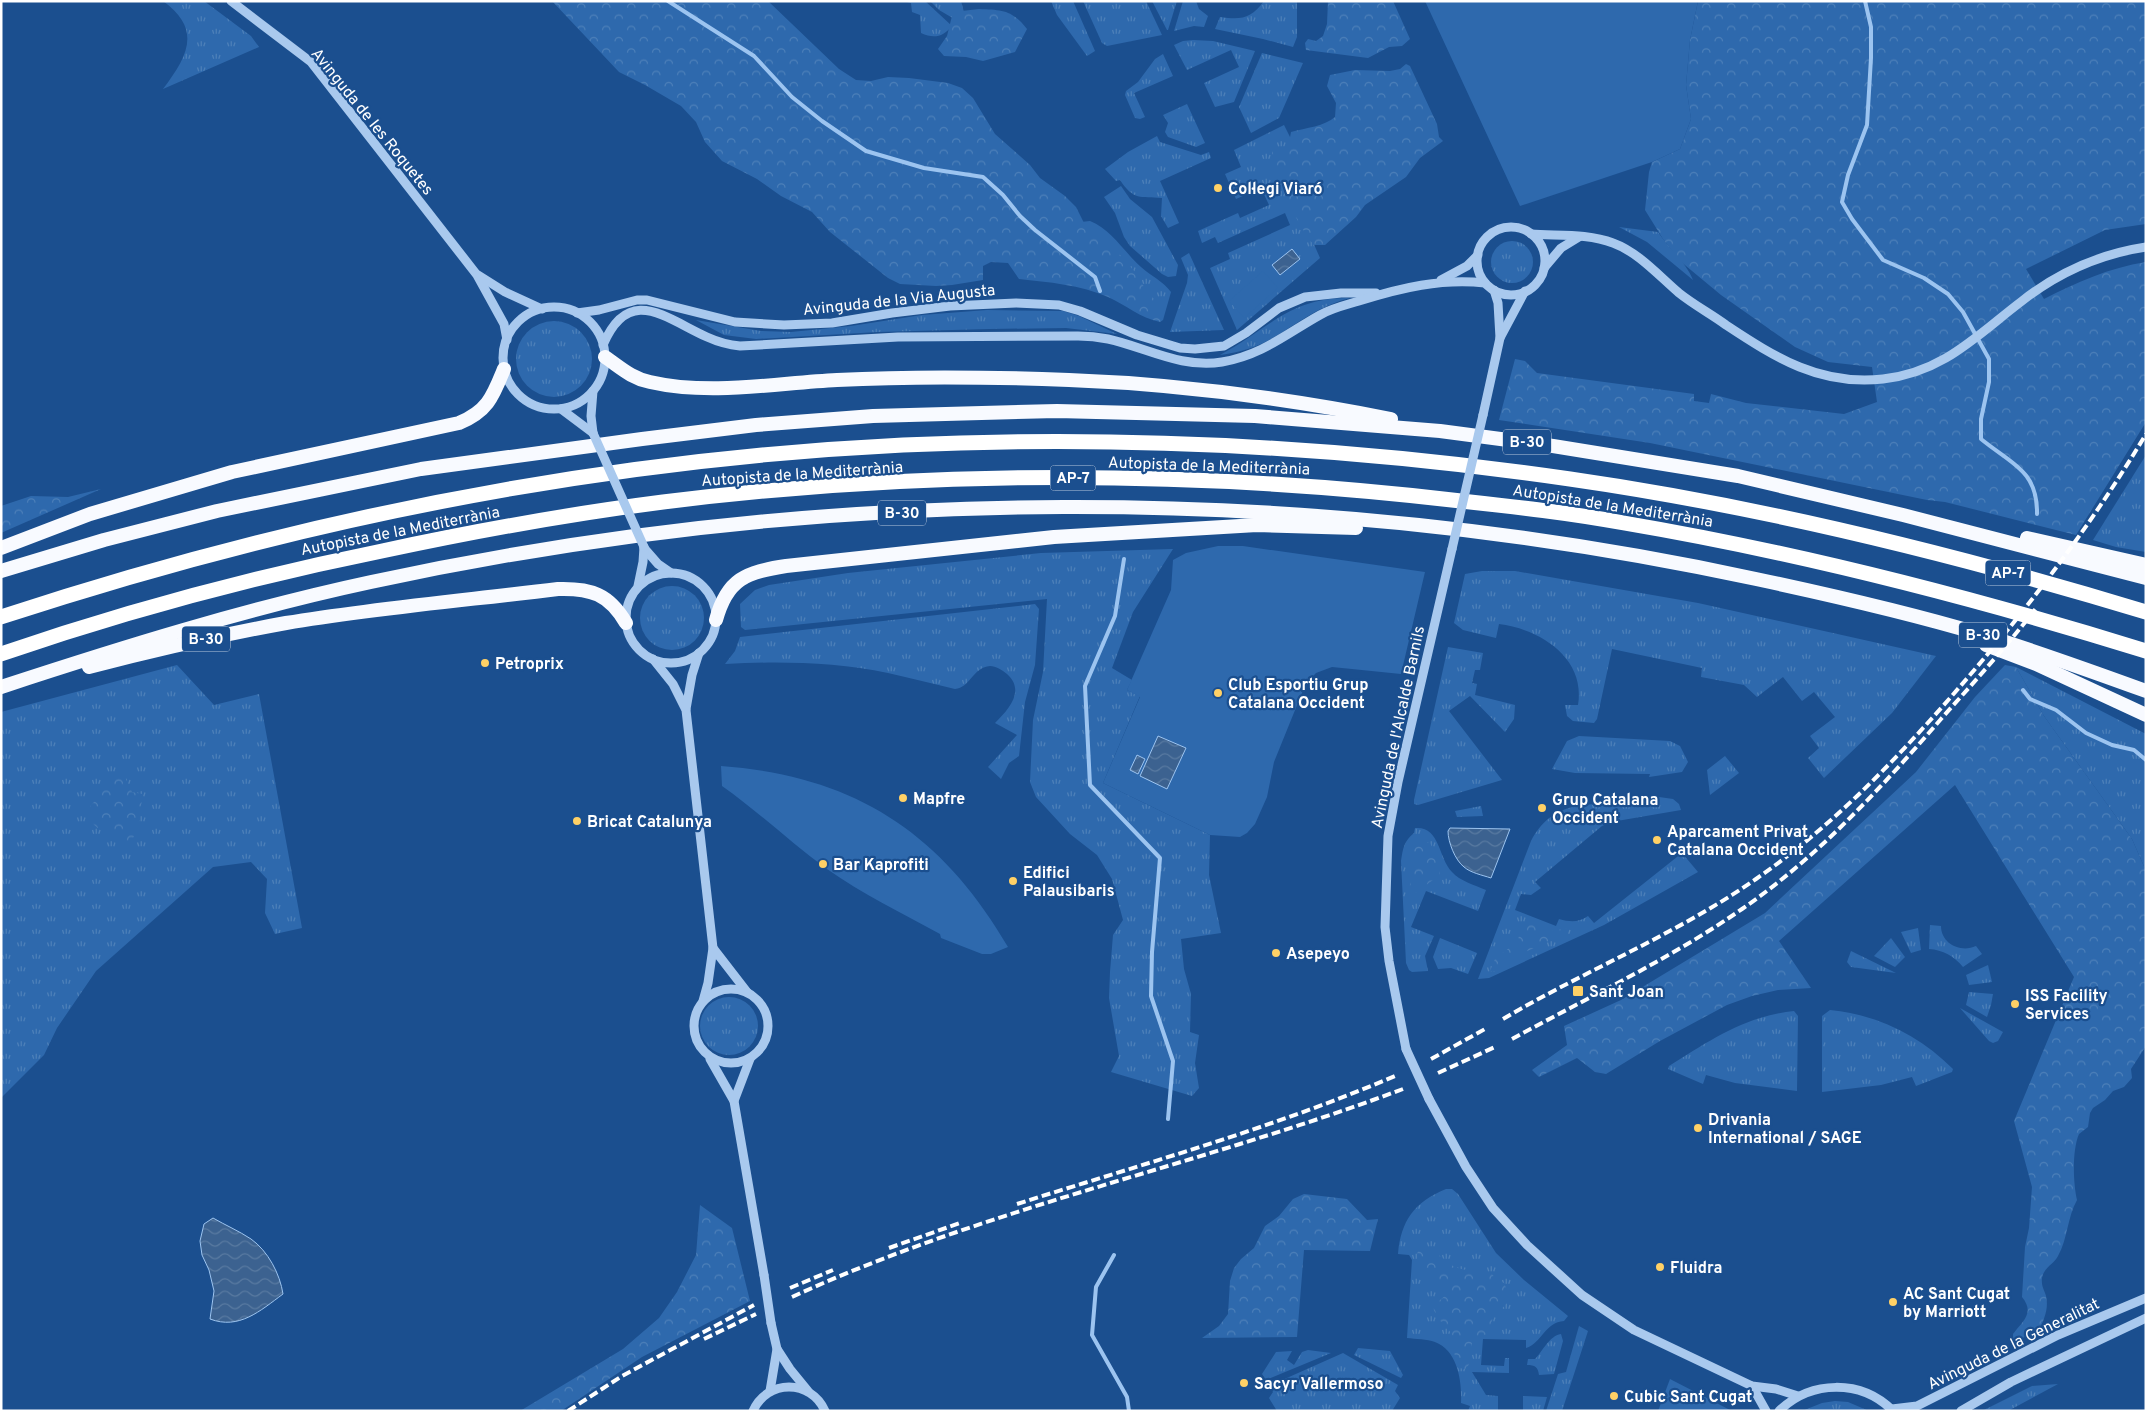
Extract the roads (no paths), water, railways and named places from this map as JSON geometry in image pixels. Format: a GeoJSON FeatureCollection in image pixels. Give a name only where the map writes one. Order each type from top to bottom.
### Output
{"type":"FeatureCollection","features":[{"type":"Feature","properties":{"kind":"highway"},"geometry":{"type":"LineString","coordinates":[[604,351],[621,370],[635,378],[688,387],[728,388],[807,382],[904,378],[1120,382],[1255,395],[1314,404],[1402,421],[1440,431]]}},
{"type":"Feature","properties":{"kind":"highway"},"geometry":{"type":"LineString","coordinates":[[1,548],[90,514],[232,472],[459,423],[479,413],[487,405],[504,369]]}},
{"type":"Feature","properties":{"kind":"highway","name":"B-30"},"geometry":{"type":"LineString","coordinates":[[1,571],[169,522],[352,482],[479,461],[756,425],[822,419],[941,413],[1076,411],[1255,416],[1440,431],[1553,446],[1738,476],[1904,515],[2146,578]]}},
{"type":"Feature","properties":{"kind":"highway","name":"Autopista de la Mediterrània"},"geometry":{"type":"LineString","coordinates":[[1,617],[156,569],[297,532],[454,500],[563,481],[709,461],[855,449],[956,444],[1093,442],[1166,443],[1350,453],[1492,468],[1618,487],[1760,513],[1884,541],[2146,612]]}},
{"type":"Feature","properties":{"kind":"highway","name":"Autopista de la Mediterrània"},"geometry":{"type":"LineString","coordinates":[[1,654],[160,605],[291,570],[445,538],[551,519],[664,502],[793,489],[951,481],[1103,478],[1220,481],[1355,490],[1512,507],[1620,522],[1744,545],[1851,570],[1993,606],[2146,651]]}},
{"type":"Feature","properties":{"kind":"highway","name":"B-30"},"geometry":{"type":"LineString","coordinates":[[1,688],[159,636],[358,584],[498,557],[685,531],[811,519],[922,511],[1031,507],[1222,510],[1330,517],[1466,530],[1649,558],[1816,592],[1977,633],[2038,652],[2146,691]]}},
{"type":"Feature","properties":{"kind":"highway"},"geometry":{"type":"LineString","coordinates":[[1904,515],[1989,529],[2146,565]]}},
{"type":"Feature","properties":{"kind":"highway","name":"B-30"},"geometry":{"type":"LineString","coordinates":[[716,620],[721,602],[726,593],[743,578],[769,569],[786,566],[1014,541],[1227,526],[1283,525],[1466,530]]}},
{"type":"Feature","properties":{"kind":"highway","name":"B-30"},"geometry":{"type":"LineString","coordinates":[[1,688],[129,657],[286,623],[558,589],[586,590],[598,594],[617,607],[626,623]]}},
{"type":"Feature","properties":{"kind":"highway"},"geometry":{"type":"LineString","coordinates":[[1816,592],[1980,643],[2036,664],[2146,715]]}},
{"type":"Feature","properties":{"kind":"street","name":"Avinguda de les Roquetes"},"geometry":{"type":"LineString","coordinates":[[231,1],[311,62],[477,275],[504,324],[507,340]]}},
{"type":"Feature","properties":{"kind":"street"},"geometry":{"type":"LineString","coordinates":[[1579,237],[1561,248],[1544,268],[1537,282],[1525,291],[1509,294],[1494,290],[1485,283],[1478,270],[1478,256],[1486,238],[1498,230],[1516,228],[1531,234],[1579,237],[1599,239],[1622,247],[1683,295],[1778,358],[1815,374],[1850,379],[1884,379],[1919,371],[1937,363],[1973,342],[2022,301],[2079,265],[2124,251],[2146,247]]}},
{"type":"Feature","properties":{"kind":"street"},"geometry":{"type":"LineString","coordinates":[[1531,234],[1542,249],[1544,268]]}},
{"type":"Feature","properties":{"kind":"street","name":"Avinguda de la Via Augusta"},"geometry":{"type":"LineString","coordinates":[[1439,282],[1467,266],[1478,256]]}},
{"type":"Feature","properties":{"kind":"street","name":"Avinguda de les Roquetes"},"geometry":{"type":"LineString","coordinates":[[477,275],[505,292],[542,309]]}},
{"type":"Feature","properties":{"kind":"street","name":"Avinguda de la Via Augusta"},"geometry":{"type":"LineString","coordinates":[[604,351],[614,323],[628,312],[638,310],[660,314],[716,341],[740,346],[898,337],[1078,336],[1107,339],[1172,358],[1207,364],[1234,360],[1258,352],[1280,341],[1322,314],[1386,293],[1439,282],[1485,283]]}},
{"type":"Feature","properties":{"kind":"street","name":"Avinguda de l'Alcalde Barnils"},"geometry":{"type":"LineString","coordinates":[[1494,290],[1498,303],[1500,338]]}},
{"type":"Feature","properties":{"kind":"street","name":"Avinguda de l'Alcalde Barnils"},"geometry":{"type":"LineString","coordinates":[[1525,291],[1500,338],[1393,804],[1388,836],[1385,899],[1386,935],[1406,1049],[1429,1099],[1466,1167],[1493,1208],[1527,1246],[1575,1289],[1634,1330],[1752,1386],[1776,1389],[1798,1396]]}},
{"type":"Feature","properties":{"kind":"street","name":"Avinguda de la Via Augusta"},"geometry":{"type":"LineString","coordinates":[[577,313],[600,310],[637,300],[647,300],[735,322],[784,326],[832,323],[950,306],[1034,303],[1069,308],[1137,335],[1180,348],[1195,349],[1224,346],[1246,333],[1279,308],[1305,297],[1341,292],[1386,293]]}},
{"type":"Feature","properties":{"kind":"street"},"geometry":{"type":"LineString","coordinates":[[562,308],[577,313],[595,328],[604,351],[602,376],[593,391],[578,403],[560,409],[542,408],[525,400],[512,386],[504,369],[503,354],[507,340],[518,322],[527,315],[542,309],[562,308]]}},
{"type":"Feature","properties":{"kind":"street"},"geometry":{"type":"LineString","coordinates":[[593,391],[590,416],[593,433],[644,547],[658,564],[671,573]]}},
{"type":"Feature","properties":{"kind":"street"},"geometry":{"type":"LineString","coordinates":[[560,409],[593,433]]}},
{"type":"Feature","properties":{"kind":"street"},"geometry":{"type":"LineString","coordinates":[[638,586],[656,575],[671,573],[688,576],[702,586],[713,603],[716,620],[712,636],[699,652],[690,658],[675,662],[653,659],[644,654],[635,645],[626,623],[627,606],[638,586],[644,547]]}},
{"type":"Feature","properties":{"kind":"street"},"geometry":{"type":"LineString","coordinates":[[699,652],[692,676],[686,710],[713,948],[704,1001]]}},
{"type":"Feature","properties":{"kind":"street"},"geometry":{"type":"LineString","coordinates":[[653,659],[673,684],[686,710]]}},
{"type":"Feature","properties":{"kind":"street"},"geometry":{"type":"LineString","coordinates":[[709,1056],[727,1063],[739,1063],[750,1058],[763,1046],[768,1026],[763,1007],[728,970],[713,948]]}},
{"type":"Feature","properties":{"kind":"street"},"geometry":{"type":"LineString","coordinates":[[748,993],[739,990],[723,990],[712,994],[704,1001],[695,1015],[694,1031],[699,1046],[709,1056],[734,1101],[777,1349],[790,1369],[820,1402],[825,1411]]}},
{"type":"Feature","properties":{"kind":"street"},"geometry":{"type":"LineString","coordinates":[[734,1101],[750,1058]]}},
{"type":"Feature","properties":{"kind":"street","name":"Avinguda de la Generalitat"},"geometry":{"type":"LineString","coordinates":[[1892,1410],[1917,1406],[2058,1335],[2146,1298]]}},
{"type":"Feature","properties":{"kind":"street"},"geometry":{"type":"LineString","coordinates":[[1961,1411],[2011,1382],[2146,1318]]}},
{"type":"Feature","properties":{"kind":"street"},"geometry":{"type":"LineString","coordinates":[[770,1391],[777,1349]]}},
{"type":"Feature","properties":{"kind":"street"},"geometry":{"type":"LineString","coordinates":[[753,1411],[760,1399],[770,1391],[790,1386],[810,1392]]}},
{"type":"Feature","properties":{"kind":"street"},"geometry":{"type":"LineString","coordinates":[[1752,1386],[1766,1411]]}},
{"type":"Feature","properties":{"kind":"street"},"geometry":{"type":"LineString","coordinates":[[1779,1411],[1798,1396],[1822,1388],[1846,1387],[1870,1394],[1892,1410]]}},
{"type":"Feature","properties":{"kind":"water"},"geometry":{"type":"Polygon","coordinates":[[[1292,249],[1300,259],[1280,275],[1272,265],[1292,249]]]}},
{"type":"Feature","properties":{"kind":"water"},"geometry":{"type":"Polygon","coordinates":[[[1158,736],[1186,748],[1167,789],[1140,776],[1158,736]]]}},
{"type":"Feature","properties":{"kind":"water"},"geometry":{"type":"Polygon","coordinates":[[[1137,755],[1145,759],[1138,774],[1130,770],[1137,755]]]}},
{"type":"Feature","properties":{"kind":"water"},"geometry":{"type":"Polygon","coordinates":[[[1450,828],[1510,829],[1491,878],[1470,871],[1461,864],[1451,845],[1448,835],[1450,828]]]}},
{"type":"Feature","properties":{"kind":"water"},"geometry":{"type":"Polygon","coordinates":[[[213,1218],[251,1239],[263,1250],[276,1271],[281,1286],[283,1294],[249,1317],[240,1320],[221,1322],[210,1319],[214,1291],[209,1270],[202,1255],[200,1241],[204,1224],[213,1218]]]}},
{"type":"Feature","properties":{"kind":"waterway"},"geometry":{"type":"LineString","coordinates":[[668,1],[754,56],[792,97],[822,121],[866,151],[924,168],[983,177],[1003,195],[1020,216],[1035,230],[1095,277],[1100,291]]}},
{"type":"Feature","properties":{"kind":"waterway"},"geometry":{"type":"LineString","coordinates":[[1865,1],[1871,27],[1867,125],[1848,175],[1842,202],[1852,219],[1883,260],[1924,278],[1948,294],[1963,312],[1989,359],[1989,382],[1981,419],[1981,439],[2012,462],[2027,477],[2033,487],[2037,514]]}},
{"type":"Feature","properties":{"kind":"waterway"},"geometry":{"type":"LineString","coordinates":[[1124,559],[1115,616],[1085,686],[1090,785],[1160,858],[1152,952],[1151,996],[1173,1061],[1168,1119]]}},
{"type":"Feature","properties":{"kind":"waterway"},"geometry":{"type":"LineString","coordinates":[[2023,690],[2030,699],[2056,710],[2086,733],[2112,745],[2134,750],[2146,760]]}},
{"type":"Feature","properties":{"kind":"waterway"},"geometry":{"type":"LineString","coordinates":[[1114,1255],[1096,1287],[1092,1335],[1127,1397],[1129,1411]]}},
{"type":"Feature","properties":{"kind":"railway"},"geometry":{"type":"LineString","coordinates":[[1503,1019],[1566,984],[1663,935],[1726,899],[1783,859],[1835,817],[1905,748],[1950,698],[2029,603],[2102,504],[2146,434]]}},
{"type":"Feature","properties":{"kind":"railway"},"geometry":{"type":"LineString","coordinates":[[1512,1039],[1687,944],[1742,909],[1797,867],[1872,795],[1990,664],[2037,607]]}},
{"type":"Feature","properties":{"kind":"railway"},"geometry":{"type":"LineString","coordinates":[[1431,1059],[1485,1029]]}},
{"type":"Feature","properties":{"kind":"railway"},"geometry":{"type":"LineString","coordinates":[[1438,1073],[1495,1047]]}},
{"type":"Feature","properties":{"kind":"railway"},"geometry":{"type":"LineString","coordinates":[[1017,1204],[1255,1129],[1395,1076]]}},
{"type":"Feature","properties":{"kind":"railway"},"geometry":{"type":"LineString","coordinates":[[792,1297],[866,1265],[942,1237],[1250,1141],[1403,1089]]}},
{"type":"Feature","properties":{"kind":"railway"},"geometry":{"type":"LineString","coordinates":[[889,1248],[960,1223]]}},
{"type":"Feature","properties":{"kind":"railway"},"geometry":{"type":"LineString","coordinates":[[790,1288],[833,1270]]}},
{"type":"Feature","properties":{"kind":"railway"},"geometry":{"type":"LineString","coordinates":[[568,1411],[622,1376],[754,1305]]}},
{"type":"Feature","properties":{"kind":"railway"},"geometry":{"type":"LineString","coordinates":[[704,1339],[756,1314]]}},
{"type":"Feature","properties":{"kind":"place","name":"Col·legi Viaró"},"geometry":{"type":"Point","coordinates":[1218,188]}},
{"type":"Feature","properties":{"kind":"place","name":"Petroprix"},"geometry":{"type":"Point","coordinates":[485,663]}},
{"type":"Feature","properties":{"kind":"place","name":"Club Esportiu Grup Catalana Occident"},"geometry":{"type":"Point","coordinates":[1218,693]}},
{"type":"Feature","properties":{"kind":"place","name":"Mapfre"},"geometry":{"type":"Point","coordinates":[903,798]}},
{"type":"Feature","properties":{"kind":"place","name":"Grup Catalana Occident"},"geometry":{"type":"Point","coordinates":[1542,808]}},
{"type":"Feature","properties":{"kind":"place","name":"Bricat Catalunya"},"geometry":{"type":"Point","coordinates":[577,821]}},
{"type":"Feature","properties":{"kind":"place","name":"Aparcament Privat Catalana Occident"},"geometry":{"type":"Point","coordinates":[1657,840]}},
{"type":"Feature","properties":{"kind":"place","name":"Bar Kaprofiti"},"geometry":{"type":"Point","coordinates":[823,864]}},
{"type":"Feature","properties":{"kind":"place","name":"Edifici Palausibaris"},"geometry":{"type":"Point","coordinates":[1013,881]}},
{"type":"Feature","properties":{"kind":"place","name":"Asepeyo"},"geometry":{"type":"Point","coordinates":[1276,953]}},
{"type":"Feature","properties":{"kind":"place","name":"Sant Joan"},"geometry":{"type":"Point","coordinates":[1578,991]}},
{"type":"Feature","properties":{"kind":"place","name":"ISS Facility Services"},"geometry":{"type":"Point","coordinates":[2015,1004]}},
{"type":"Feature","properties":{"kind":"place","name":"Drivania International / SAGE"},"geometry":{"type":"Point","coordinates":[1698,1128]}},
{"type":"Feature","properties":{"kind":"place","name":"Fluidra"},"geometry":{"type":"Point","coordinates":[1660,1267]}},
{"type":"Feature","properties":{"kind":"place","name":"AC Sant Cugat by Marriott"},"geometry":{"type":"Point","coordinates":[1893,1302]}},
{"type":"Feature","properties":{"kind":"place","name":"Sacyr Vallermoso"},"geometry":{"type":"Point","coordinates":[1244,1383]}},
{"type":"Feature","properties":{"kind":"place","name":"Cubic Sant Cugat"},"geometry":{"type":"Point","coordinates":[1614,1396]}}]}
